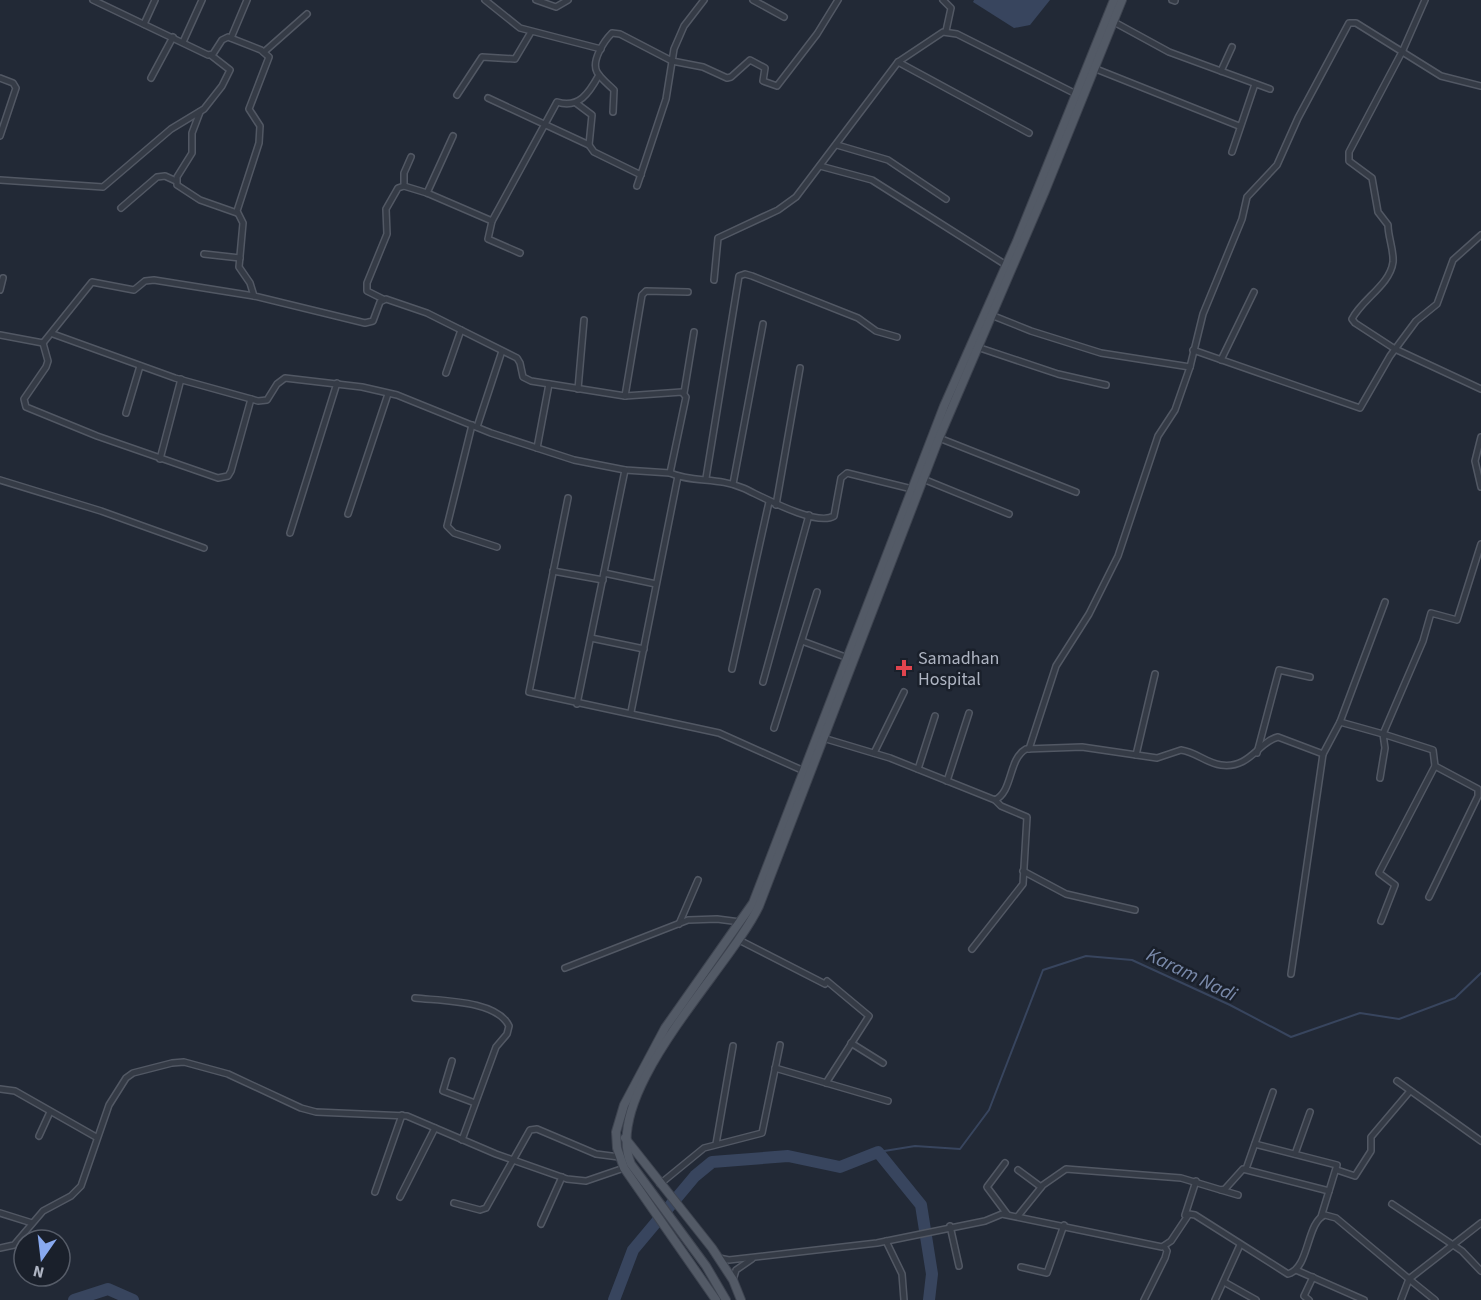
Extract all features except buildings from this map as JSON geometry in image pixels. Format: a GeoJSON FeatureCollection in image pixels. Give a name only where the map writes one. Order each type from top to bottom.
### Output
{"type":"FeatureCollection","features":[{"type":"Feature","properties":{"kind":"main road"},"geometry":{"type":"LineString","coordinates":[[726,1300],[706,1266],[631,1164],[623,1123],[632,1089],[665,1028],[742,923],[757,895],[912,489],[1078,95],[1114,0]]}},
{"type":"Feature","properties":{"kind":"main road"},"geometry":{"type":"LineString","coordinates":[[716,1300],[698,1272],[644,1201],[624,1168],[616,1140],[643,1085],[683,1015],[739,940],[759,906],[965,365],[977,347],[991,315],[1096,69],[1122,0]]}},
{"type":"Feature","properties":{"kind":"main road"},"geometry":{"type":"LineString","coordinates":[[625,1138],[712,1248],[733,1280],[741,1300]]}},
{"type":"Feature","properties":{"kind":"street"},"geometry":{"type":"LineString","coordinates":[[0,180],[103,187],[147,148],[200,112],[211,101],[230,71],[229,66],[212,56],[93,0]]}},
{"type":"Feature","properties":{"kind":"street"},"geometry":{"type":"LineString","coordinates":[[144,24],[155,0]]}},
{"type":"Feature","properties":{"kind":"street"},"geometry":{"type":"LineString","coordinates":[[183,42],[202,0]]}},
{"type":"Feature","properties":{"kind":"street"},"geometry":{"type":"LineString","coordinates":[[231,38],[247,0]]}},
{"type":"Feature","properties":{"kind":"street"},"geometry":{"type":"LineString","coordinates":[[485,0],[512,24],[531,32],[601,49]]}},
{"type":"Feature","properties":{"kind":"street"},"geometry":{"type":"LineString","coordinates":[[536,0],[556,7],[568,0]]}},
{"type":"Feature","properties":{"kind":"street"},"geometry":{"type":"LineString","coordinates":[[638,186],[666,99],[672,61],[684,26],[704,0]]}},
{"type":"Feature","properties":{"kind":"street"},"geometry":{"type":"LineString","coordinates":[[753,0],[784,17]]}},
{"type":"Feature","properties":{"kind":"street"},"geometry":{"type":"LineString","coordinates":[[613,112],[614,90],[599,75],[596,60],[609,35],[616,33],[672,61],[703,67],[729,78],[750,60],[765,68],[763,81],[777,86],[812,42],[838,0]]}},
{"type":"Feature","properties":{"kind":"street"},"geometry":{"type":"LineString","coordinates":[[943,0],[951,8],[946,31]]}},
{"type":"Feature","properties":{"kind":"street"},"geometry":{"type":"LineString","coordinates":[[1422,1],[1403,50],[1348,156],[1352,164],[1372,178],[1378,212],[1388,224],[1388,237],[1393,256],[1388,275],[1352,320],[1395,349],[1481,389]]}},
{"type":"Feature","properties":{"kind":"street"},"geometry":{"type":"LineString","coordinates":[[264,52],[307,14]]}},
{"type":"Feature","properties":{"kind":"street"},"geometry":{"type":"LineString","coordinates":[[1114,22],[1169,52],[1269,89]]}},
{"type":"Feature","properties":{"kind":"street"},"geometry":{"type":"LineString","coordinates":[[1029,749],[1056,666],[1089,614],[1124,543],[1158,436],[1175,410],[1190,367],[1203,314],[1242,219],[1247,197],[1277,165],[1298,118],[1348,24],[1356,22],[1441,76],[1481,86]]}},
{"type":"Feature","properties":{"kind":"street"},"geometry":{"type":"LineString","coordinates":[[714,280],[718,238],[778,210],[796,197],[898,62],[930,39],[946,31],[957,34],[1078,95]]}},
{"type":"Feature","properties":{"kind":"street"},"geometry":{"type":"LineString","coordinates":[[457,95],[482,57],[515,59],[531,32]]}},
{"type":"Feature","properties":{"kind":"street"},"geometry":{"type":"LineString","coordinates":[[151,78],[173,37]]}},
{"type":"Feature","properties":{"kind":"street"},"geometry":{"type":"LineString","coordinates":[[212,56],[222,40],[231,38],[264,52],[269,57],[249,109],[260,126],[259,143],[239,216],[239,267],[250,283],[254,296]]}},
{"type":"Feature","properties":{"kind":"street"},"geometry":{"type":"LineString","coordinates":[[1221,71],[1232,46]]}},
{"type":"Feature","properties":{"kind":"street"},"geometry":{"type":"LineString","coordinates":[[898,62],[1029,133]]}},
{"type":"Feature","properties":{"kind":"street"},"geometry":{"type":"LineString","coordinates":[[1096,69],[1239,126]]}},
{"type":"Feature","properties":{"kind":"street"},"geometry":{"type":"LineString","coordinates":[[520,253],[488,239],[492,221],[557,102],[568,105],[576,103],[588,94],[599,75]]}},
{"type":"Feature","properties":{"kind":"street"},"geometry":{"type":"LineString","coordinates":[[0,78],[13,83],[16,88],[2,120],[0,136]]}},
{"type":"Feature","properties":{"kind":"street"},"geometry":{"type":"LineString","coordinates":[[1232,152],[1255,84]]}},
{"type":"Feature","properties":{"kind":"street"},"geometry":{"type":"LineString","coordinates":[[488,98],[589,144],[594,152],[641,175]]}},
{"type":"Feature","properties":{"kind":"street"},"geometry":{"type":"LineString","coordinates":[[576,103],[592,115],[589,144]]}},
{"type":"Feature","properties":{"kind":"street"},"geometry":{"type":"LineString","coordinates":[[176,181],[192,153],[192,133],[200,112]]}},
{"type":"Feature","properties":{"kind":"street"},"geometry":{"type":"LineString","coordinates":[[427,193],[453,136]]}},
{"type":"Feature","properties":{"kind":"street"},"geometry":{"type":"LineString","coordinates":[[837,145],[888,160],[946,199]]}},
{"type":"Feature","properties":{"kind":"street"},"geometry":{"type":"LineString","coordinates":[[404,186],[404,173],[411,158]]}},
{"type":"Feature","properties":{"kind":"street"},"geometry":{"type":"LineString","coordinates":[[820,166],[872,180],[1006,265]]}},
{"type":"Feature","properties":{"kind":"street"},"geometry":{"type":"LineString","coordinates":[[121,208],[157,177],[165,176],[176,181],[193,197],[239,216]]}},
{"type":"Feature","properties":{"kind":"street"},"geometry":{"type":"LineString","coordinates":[[492,221],[427,193],[404,186],[398,189],[388,203],[384,218],[387,234],[367,283],[367,291],[383,299],[427,313],[502,351],[520,363],[523,377],[549,384],[626,396],[674,391],[684,393]]}},
{"type":"Feature","properties":{"kind":"street"},"geometry":{"type":"LineString","coordinates":[[1193,350],[1360,408],[1395,349],[1416,321],[1437,304],[1448,271],[1457,255],[1481,235]]}},
{"type":"Feature","properties":{"kind":"street"},"geometry":{"type":"LineString","coordinates":[[204,254],[240,258]]}},
{"type":"Feature","properties":{"kind":"street"},"geometry":{"type":"LineString","coordinates":[[706,478],[738,276],[745,274],[752,276],[858,318],[876,331],[897,337]]}},
{"type":"Feature","properties":{"kind":"street"},"geometry":{"type":"LineString","coordinates":[[0,290],[3,278]]}},
{"type":"Feature","properties":{"kind":"street"},"geometry":{"type":"LineString","coordinates":[[43,343],[92,282],[134,290],[145,281],[154,280],[254,296],[365,323],[373,321],[383,299]]}},
{"type":"Feature","properties":{"kind":"street"},"geometry":{"type":"LineString","coordinates":[[626,396],[642,295],[646,291],[688,292]]}},
{"type":"Feature","properties":{"kind":"street"},"geometry":{"type":"LineString","coordinates":[[1221,360],[1254,292]]}},
{"type":"Feature","properties":{"kind":"street"},"geometry":{"type":"LineString","coordinates":[[991,315],[1031,331],[1101,353],[1190,367]]}},
{"type":"Feature","properties":{"kind":"street"},"geometry":{"type":"LineString","coordinates":[[578,388],[584,320]]}},
{"type":"Feature","properties":{"kind":"street"},"geometry":{"type":"LineString","coordinates":[[733,484],[763,324]]}},
{"type":"Feature","properties":{"kind":"street"},"geometry":{"type":"LineString","coordinates":[[446,373],[461,330]]}},
{"type":"Feature","properties":{"kind":"street"},"geometry":{"type":"LineString","coordinates":[[670,473],[684,409],[684,393],[694,332]]}},
{"type":"Feature","properties":{"kind":"street"},"geometry":{"type":"LineString","coordinates":[[52,334],[140,366],[251,399],[267,400],[277,384],[285,378],[337,383],[388,394],[574,460],[625,470],[670,473],[733,484],[776,505],[828,519],[834,516],[841,478],[847,473],[912,489]]}},
{"type":"Feature","properties":{"kind":"street"},"geometry":{"type":"LineString","coordinates":[[0,335],[43,343]]}},
{"type":"Feature","properties":{"kind":"street"},"geometry":{"type":"LineString","coordinates":[[43,343],[48,361],[24,399],[26,407],[160,459],[218,478],[228,476],[251,399]]}},
{"type":"Feature","properties":{"kind":"street"},"geometry":{"type":"LineString","coordinates":[[977,347],[1058,374],[1106,385]]}},
{"type":"Feature","properties":{"kind":"street"},"geometry":{"type":"LineString","coordinates":[[497,547],[454,533],[447,526],[474,426],[502,351]]}},
{"type":"Feature","properties":{"kind":"street"},"geometry":{"type":"LineString","coordinates":[[126,413],[140,366]]}},
{"type":"Feature","properties":{"kind":"street"},"geometry":{"type":"LineString","coordinates":[[776,505],[800,368]]}},
{"type":"Feature","properties":{"kind":"street"},"geometry":{"type":"LineString","coordinates":[[160,459],[181,379]]}},
{"type":"Feature","properties":{"kind":"street"},"geometry":{"type":"LineString","coordinates":[[290,533],[337,383]]}},
{"type":"Feature","properties":{"kind":"street"},"geometry":{"type":"LineString","coordinates":[[537,448],[549,384]]}},
{"type":"Feature","properties":{"kind":"street"},"geometry":{"type":"LineString","coordinates":[[348,514],[388,394]]}},
{"type":"Feature","properties":{"kind":"street"},"geometry":{"type":"LineString","coordinates":[[1481,437],[1475,461],[1481,487]]}},
{"type":"Feature","properties":{"kind":"street"},"geometry":{"type":"LineString","coordinates":[[939,438],[1076,492]]}},
{"type":"Feature","properties":{"kind":"street"},"geometry":{"type":"LineString","coordinates":[[577,704],[625,470]]}},
{"type":"Feature","properties":{"kind":"street"},"geometry":{"type":"LineString","coordinates":[[631,712],[678,476]]}},
{"type":"Feature","properties":{"kind":"street"},"geometry":{"type":"LineString","coordinates":[[923,479],[1009,514]]}},
{"type":"Feature","properties":{"kind":"street"},"geometry":{"type":"LineString","coordinates":[[0,480],[101,511],[204,548]]}},
{"type":"Feature","properties":{"kind":"street"},"geometry":{"type":"LineString","coordinates":[[568,498],[529,692],[536,696],[631,712],[731,737],[804,771]]}},
{"type":"Feature","properties":{"kind":"street"},"geometry":{"type":"LineString","coordinates":[[732,669],[769,502]]}},
{"type":"Feature","properties":{"kind":"street"},"geometry":{"type":"LineString","coordinates":[[763,682],[809,515]]}},
{"type":"Feature","properties":{"kind":"street"},"geometry":{"type":"LineString","coordinates":[[1380,778],[1384,748],[1383,734],[1423,641],[1430,614],[1457,620],[1481,544]]}},
{"type":"Feature","properties":{"kind":"street"},"geometry":{"type":"LineString","coordinates":[[553,571],[656,584]]}},
{"type":"Feature","properties":{"kind":"street"},"geometry":{"type":"LineString","coordinates":[[774,728],[817,592]]}},
{"type":"Feature","properties":{"kind":"street"},"geometry":{"type":"LineString","coordinates":[[1291,974],[1323,754],[1340,722],[1385,602]]}},
{"type":"Feature","properties":{"kind":"street"},"geometry":{"type":"LineString","coordinates":[[591,638],[644,649]]}},
{"type":"Feature","properties":{"kind":"street"},"geometry":{"type":"LineString","coordinates":[[802,641],[848,658]]}},
{"type":"Feature","properties":{"kind":"street"},"geometry":{"type":"LineString","coordinates":[[1257,754],[1279,670],[1310,677]]}},
{"type":"Feature","properties":{"kind":"street"},"geometry":{"type":"LineString","coordinates":[[1136,755],[1155,674]]}},
{"type":"Feature","properties":{"kind":"street"},"geometry":{"type":"LineString","coordinates":[[874,753],[904,692]]}},
{"type":"Feature","properties":{"kind":"street"},"geometry":{"type":"LineString","coordinates":[[947,781],[969,713]]}},
{"type":"Feature","properties":{"kind":"street"},"geometry":{"type":"LineString","coordinates":[[918,769],[935,716]]}},
{"type":"Feature","properties":{"kind":"street"},"geometry":{"type":"LineString","coordinates":[[1340,722],[1433,750],[1435,766],[1379,873],[1395,885],[1381,921]]}},
{"type":"Feature","properties":{"kind":"street"},"geometry":{"type":"LineString","coordinates":[[995,800],[1002,794],[1019,754],[1029,749],[1082,747],[1161,758],[1181,750],[1215,764],[1226,766],[1257,754],[1269,741],[1278,737],[1323,754]]}},
{"type":"Feature","properties":{"kind":"street"},"geometry":{"type":"LineString","coordinates":[[823,738],[918,769],[995,800],[1004,807],[1027,817],[1022,886],[972,950]]}},
{"type":"Feature","properties":{"kind":"street"},"geometry":{"type":"LineString","coordinates":[[1429,897],[1479,793],[1475,786],[1435,766]]}},
{"type":"Feature","properties":{"kind":"street"},"geometry":{"type":"LineString","coordinates":[[1023,871],[1063,893],[1135,910]]}},
{"type":"Feature","properties":{"kind":"street"},"geometry":{"type":"LineString","coordinates":[[679,924],[698,880]]}},
{"type":"Feature","properties":{"kind":"street"},"geometry":{"type":"LineString","coordinates":[[565,968],[698,918],[742,923]]}},
{"type":"Feature","properties":{"kind":"street"},"geometry":{"type":"LineString","coordinates":[[739,940],[826,983],[869,1014],[826,1083]]}},
{"type":"Feature","properties":{"kind":"street"},"geometry":{"type":"LineString","coordinates":[[415,998],[476,1005],[506,1021],[508,1030],[496,1047],[462,1140]]}},
{"type":"Feature","properties":{"kind":"street"},"geometry":{"type":"LineString","coordinates":[[851,1042],[883,1063]]}},
{"type":"Feature","properties":{"kind":"street"},"geometry":{"type":"LineString","coordinates":[[661,1186],[704,1148],[762,1133],[780,1045]]}},
{"type":"Feature","properties":{"kind":"street"},"geometry":{"type":"LineString","coordinates":[[716,1144],[733,1046]]}},
{"type":"Feature","properties":{"kind":"street"},"geometry":{"type":"LineString","coordinates":[[452,1061],[443,1091],[474,1103]]}},
{"type":"Feature","properties":{"kind":"street"},"geometry":{"type":"LineString","coordinates":[[0,1248],[14,1245],[42,1211],[71,1196],[81,1186],[96,1137],[109,1106],[126,1078],[149,1068],[184,1062],[228,1074],[301,1108],[316,1112],[402,1115],[512,1160],[562,1177],[586,1181],[624,1168]]}},
{"type":"Feature","properties":{"kind":"street"},"geometry":{"type":"LineString","coordinates":[[776,1068],[888,1101]]}},
{"type":"Feature","properties":{"kind":"street"},"geometry":{"type":"LineString","coordinates":[[1397,1081],[1481,1141]]}},
{"type":"Feature","properties":{"kind":"street"},"geometry":{"type":"LineString","coordinates":[[0,1089],[15,1091],[96,1137]]}},
{"type":"Feature","properties":{"kind":"street"},"geometry":{"type":"LineString","coordinates":[[1337,1170],[1355,1176],[1371,1151],[1371,1138],[1410,1091]]}},
{"type":"Feature","properties":{"kind":"street"},"geometry":{"type":"LineString","coordinates":[[1246,1169],[1272,1092]]}},
{"type":"Feature","properties":{"kind":"street"},"geometry":{"type":"LineString","coordinates":[[39,1136],[50,1112]]}},
{"type":"Feature","properties":{"kind":"street"},"geometry":{"type":"LineString","coordinates":[[1295,1154],[1310,1112]]}},
{"type":"Feature","properties":{"kind":"street"},"geometry":{"type":"LineString","coordinates":[[375,1192],[402,1115]]}},
{"type":"Feature","properties":{"kind":"street"},"geometry":{"type":"LineString","coordinates":[[400,1197],[435,1128]]}},
{"type":"Feature","properties":{"kind":"street"},"geometry":{"type":"LineString","coordinates":[[454,1203],[480,1210],[486,1208],[527,1132],[533,1129],[596,1154],[619,1157]]}},
{"type":"Feature","properties":{"kind":"street"},"geometry":{"type":"LineString","coordinates":[[1255,1144],[1335,1164],[1337,1170],[1321,1217],[1296,1270]]}},
{"type":"Feature","properties":{"kind":"street"},"geometry":{"type":"LineString","coordinates":[[1005,1163],[987,1187],[1007,1214]]}},
{"type":"Feature","properties":{"kind":"street"},"geometry":{"type":"LineString","coordinates":[[1018,1216],[1041,1187],[1061,1171],[1069,1169],[1196,1181],[1238,1195]]}},
{"type":"Feature","properties":{"kind":"street"},"geometry":{"type":"LineString","coordinates":[[1221,1190],[1225,1189],[1240,1170],[1246,1169],[1329,1191]]}},
{"type":"Feature","properties":{"kind":"street"},"geometry":{"type":"LineString","coordinates":[[1018,1170],[1041,1187]]}},
{"type":"Feature","properties":{"kind":"street"},"geometry":{"type":"LineString","coordinates":[[541,1224],[562,1177]]}},
{"type":"Feature","properties":{"kind":"street"},"geometry":{"type":"LineString","coordinates":[[1164,1246],[1171,1240],[1185,1215],[1196,1181]]}},
{"type":"Feature","properties":{"kind":"street"},"geometry":{"type":"LineString","coordinates":[[1392,1203],[1452,1245],[1481,1271]]}},
{"type":"Feature","properties":{"kind":"street"},"geometry":{"type":"LineString","coordinates":[[0,1213],[32,1224]]}},
{"type":"Feature","properties":{"kind":"street"},"geometry":{"type":"LineString","coordinates":[[718,1257],[729,1260],[753,1258],[886,1241],[1007,1214],[1164,1246],[1167,1251],[1165,1258],[1144,1300]]}},
{"type":"Feature","properties":{"kind":"street"},"geometry":{"type":"LineString","coordinates":[[1185,1215],[1195,1215],[1284,1273],[1296,1270],[1364,1300]]}},
{"type":"Feature","properties":{"kind":"street"},"geometry":{"type":"LineString","coordinates":[[1321,1217],[1336,1218],[1435,1300]]}},
{"type":"Feature","properties":{"kind":"street"},"geometry":{"type":"LineString","coordinates":[[1401,1300],[1409,1279],[1480,1222]]}},
{"type":"Feature","properties":{"kind":"street"},"geometry":{"type":"LineString","coordinates":[[950,1226],[959,1266]]}},
{"type":"Feature","properties":{"kind":"street"},"geometry":{"type":"LineString","coordinates":[[1021,1267],[1047,1273],[1064,1226]]}},
{"type":"Feature","properties":{"kind":"street"},"geometry":{"type":"LineString","coordinates":[[886,1241],[902,1274],[904,1300]]}},
{"type":"Feature","properties":{"kind":"street"},"geometry":{"type":"LineString","coordinates":[[1215,1300],[1240,1245]]}},
{"type":"Feature","properties":{"kind":"street"},"geometry":{"type":"LineString","coordinates":[[733,1280],[736,1270],[753,1258]]}},
{"type":"Feature","properties":{"kind":"street"},"geometry":{"type":"LineString","coordinates":[[1309,1300],[1304,1296],[1313,1277]]}},
{"type":"Feature","properties":{"kind":"street"},"geometry":{"type":"LineString","coordinates":[[1224,1282],[1256,1300]]}},
{"type":"Feature","properties":{"kind":"water"},"geometry":{"type":"Polygon","coordinates":[[[974,0],[1050,0],[1030,25],[1014,28],[973,2],[974,0]]]}},
{"type":"Feature","properties":{"kind":"waterway","name":"Karam Nadi"},"geometry":{"type":"LineString","coordinates":[[878,1152],[915,1146],[960,1149],[989,1110],[1043,970],[1086,956],[1132,960],[1230,1005],[1291,1037],[1360,1013],[1399,1019],[1455,998],[1481,973]]}},
{"type":"Feature","properties":{"kind":"waterway"},"geometry":{"type":"LineString","coordinates":[[614,1300],[633,1250],[695,1176],[712,1162],[788,1156],[840,1167],[878,1152],[921,1205],[932,1274],[929,1300]]}},
{"type":"Feature","properties":{"kind":"waterway"},"geometry":{"type":"LineString","coordinates":[[74,1300],[108,1289],[133,1300]]}},
{"type":"Feature","properties":{"kind":"place","name":"Samadhan Hospital"},"geometry":{"type":"Point","coordinates":[904,668]}}]}
